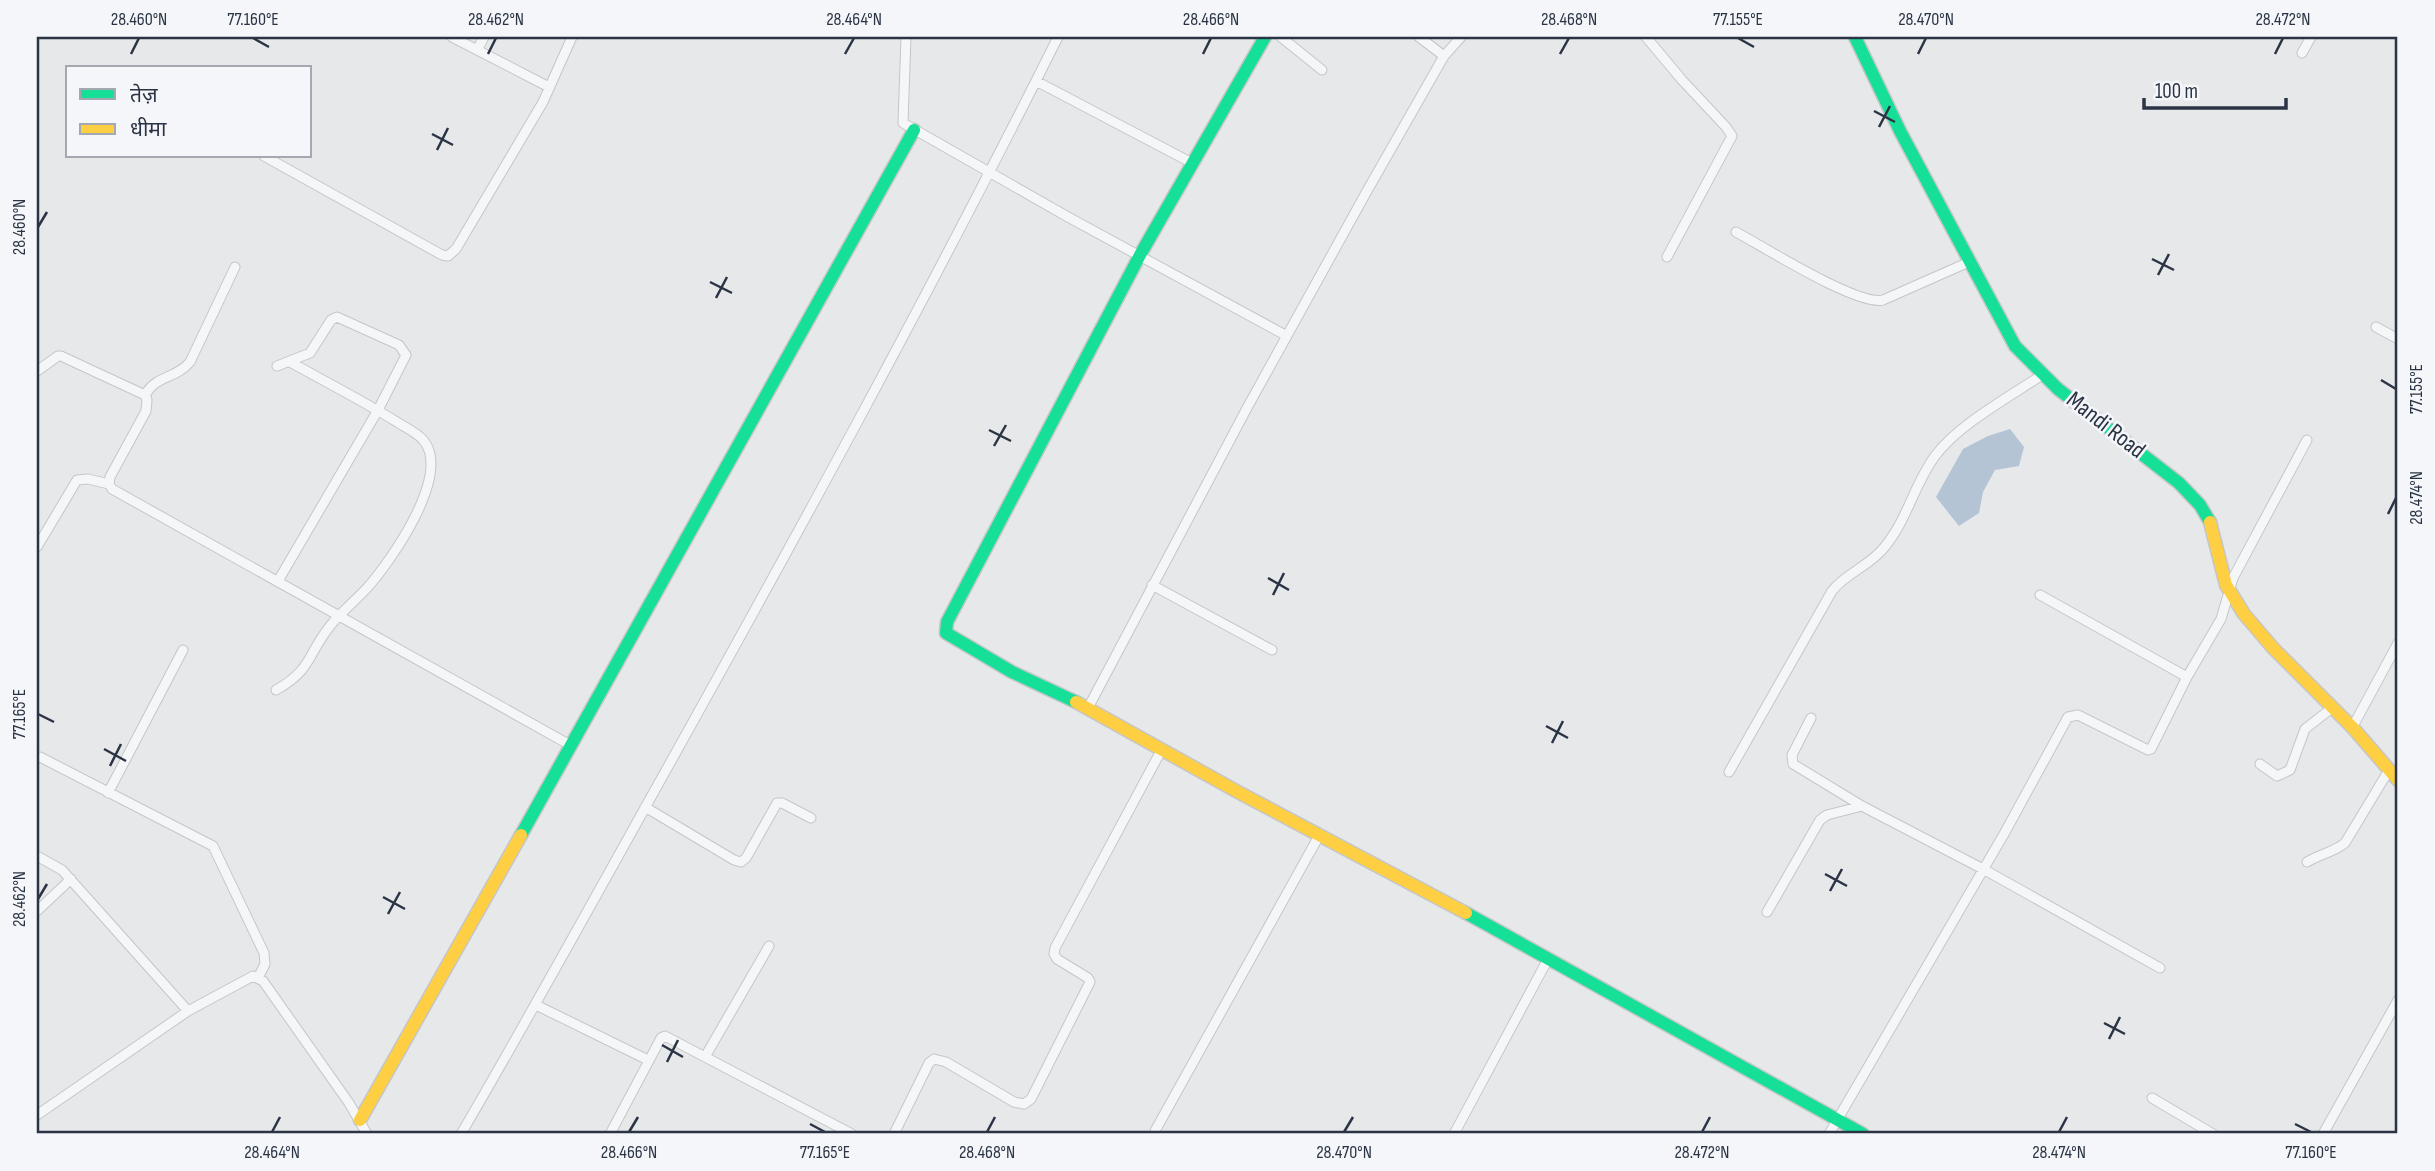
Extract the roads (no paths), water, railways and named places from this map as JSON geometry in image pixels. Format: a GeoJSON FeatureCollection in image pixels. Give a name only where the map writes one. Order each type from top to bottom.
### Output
{"type":"FeatureCollection","features":[{"type":"Feature","properties":{"kind":"street"},"geometry":{"type":"LineString","coordinates":[[452,37],[549,87]]}},
{"type":"Feature","properties":{"kind":"street"},"geometry":{"type":"LineString","coordinates":[[477,50],[484,37]]}},
{"type":"Feature","properties":{"kind":"street"},"geometry":{"type":"LineString","coordinates":[[268,158],[448,256],[456,249],[536,115],[572,37]]}},
{"type":"Feature","properties":{"kind":"street"},"geometry":{"type":"LineString","coordinates":[[906,37],[902,121],[990,173],[1287,336]]}},
{"type":"Feature","properties":{"kind":"street"},"geometry":{"type":"LineString","coordinates":[[1265,37],[1140,255],[945,628],[950,636],[1012,672],[1088,708],[1548,958],[1863,1134]]}},
{"type":"Feature","properties":{"kind":"street"},"geometry":{"type":"LineString","coordinates":[[1282,37],[1322,70]]}},
{"type":"Feature","properties":{"kind":"street"},"geometry":{"type":"LineString","coordinates":[[1419,37],[1444,56]]}},
{"type":"Feature","properties":{"kind":"street"},"geometry":{"type":"LineString","coordinates":[[1088,708],[1287,336],[1444,56],[1461,37]]}},
{"type":"Feature","properties":{"kind":"street"},"geometry":{"type":"LineString","coordinates":[[1646,37],[1732,136],[1667,257]]}},
{"type":"Feature","properties":{"kind":"street","name":"Mandi Road"},"geometry":{"type":"LineString","coordinates":[[1855,37],[1900,131],[2015,346],[2042,375],[2165,472],[2203,508],[2229,592],[2262,636],[2352,727],[2398,780]]}},
{"type":"Feature","properties":{"kind":"street"},"geometry":{"type":"LineString","coordinates":[[2302,53],[2311,37]]}},
{"type":"Feature","properties":{"kind":"street"},"geometry":{"type":"LineString","coordinates":[[461,1134],[749,623],[990,173],[1055,38]]}},
{"type":"Feature","properties":{"kind":"street"},"geometry":{"type":"LineString","coordinates":[[1036,81],[1192,163]]}},
{"type":"Feature","properties":{"kind":"street"},"geometry":{"type":"LineString","coordinates":[[360,1120],[914,130]]}},
{"type":"Feature","properties":{"kind":"street"},"geometry":{"type":"LineString","coordinates":[[1736,232],[1840,289],[1874,302],[1969,262]]}},
{"type":"Feature","properties":{"kind":"street"},"geometry":{"type":"LineString","coordinates":[[145,395],[155,381],[181,371],[190,362],[235,267]]}},
{"type":"Feature","properties":{"kind":"street"},"geometry":{"type":"LineString","coordinates":[[277,366],[310,354],[331,320],[337,317],[399,345],[405,351],[405,359],[378,410],[278,582]]}},
{"type":"Feature","properties":{"kind":"street"},"geometry":{"type":"LineString","coordinates":[[2376,327],[2398,339]]}},
{"type":"Feature","properties":{"kind":"street"},"geometry":{"type":"LineString","coordinates":[[37,371],[61,356],[145,395],[146,411],[109,484]]}},
{"type":"Feature","properties":{"kind":"street"},"geometry":{"type":"LineString","coordinates":[[275,690],[303,670],[338,616],[385,566],[422,499],[431,469],[429,450],[424,441],[378,410],[290,362]]}},
{"type":"Feature","properties":{"kind":"street"},"geometry":{"type":"LineString","coordinates":[[1729,772],[1832,591],[1840,581],[1877,555],[1891,539],[1904,519],[1933,458],[1953,436],[2042,375]]}},
{"type":"Feature","properties":{"kind":"street"},"geometry":{"type":"LineString","coordinates":[[1829,1134],[2004,834],[2068,717],[2078,715],[2149,750],[2221,619],[2233,578],[2306,440]]}},
{"type":"Feature","properties":{"kind":"street"},"geometry":{"type":"LineString","coordinates":[[37,547],[78,480],[88,479],[109,484],[112,489],[570,745]]}},
{"type":"Feature","properties":{"kind":"street"},"geometry":{"type":"LineString","coordinates":[[1152,585],[1272,650]]}},
{"type":"Feature","properties":{"kind":"street"},"geometry":{"type":"LineString","coordinates":[[2040,595],[2187,677]]}},
{"type":"Feature","properties":{"kind":"street"},"geometry":{"type":"LineString","coordinates":[[2352,727],[2398,643]]}},
{"type":"Feature","properties":{"kind":"street"},"geometry":{"type":"LineString","coordinates":[[108,793],[183,650]]}},
{"type":"Feature","properties":{"kind":"street"},"geometry":{"type":"LineString","coordinates":[[2260,764],[2279,776],[2290,770],[2305,729],[2332,708]]}},
{"type":"Feature","properties":{"kind":"street"},"geometry":{"type":"LineString","coordinates":[[1811,719],[1792,755],[1791,763],[1862,806],[1983,869],[2160,968]]}},
{"type":"Feature","properties":{"kind":"street"},"geometry":{"type":"LineString","coordinates":[[894,1134],[929,1063],[934,1059],[946,1062],[1014,1102],[1024,1104],[1031,1100],[1090,982],[1088,978],[1057,959],[1055,948],[1162,749]]}},
{"type":"Feature","properties":{"kind":"street"},"geometry":{"type":"LineString","coordinates":[[40,757],[213,846],[264,953],[265,964],[258,978]]}},
{"type":"Feature","properties":{"kind":"street"},"geometry":{"type":"LineString","coordinates":[[2307,862],[2336,850],[2345,843],[2389,770]]}},
{"type":"Feature","properties":{"kind":"street"},"geometry":{"type":"LineString","coordinates":[[645,807],[741,862],[746,858],[776,803],[782,803],[811,818]]}},
{"type":"Feature","properties":{"kind":"street"},"geometry":{"type":"LineString","coordinates":[[1768,912],[1820,820],[1828,815],[1862,806]]}},
{"type":"Feature","properties":{"kind":"street"},"geometry":{"type":"LineString","coordinates":[[1155,1130],[1320,834]]}},
{"type":"Feature","properties":{"kind":"street"},"geometry":{"type":"LineString","coordinates":[[37,856],[62,870],[71,879],[188,1011]]}},
{"type":"Feature","properties":{"kind":"street"},"geometry":{"type":"LineString","coordinates":[[39,906],[71,879]]}},
{"type":"Feature","properties":{"kind":"street"},"geometry":{"type":"LineString","coordinates":[[705,1057],[769,946]]}},
{"type":"Feature","properties":{"kind":"street"},"geometry":{"type":"LineString","coordinates":[[1454,1134],[1548,958]]}},
{"type":"Feature","properties":{"kind":"street"},"geometry":{"type":"LineString","coordinates":[[37,1115],[188,1011],[249,977],[258,978],[360,1120],[367,1134]]}},
{"type":"Feature","properties":{"kind":"street"},"geometry":{"type":"LineString","coordinates":[[2323,1134],[2398,1000]]}},
{"type":"Feature","properties":{"kind":"street"},"geometry":{"type":"LineString","coordinates":[[536,1005],[648,1060]]}},
{"type":"Feature","properties":{"kind":"street"},"geometry":{"type":"LineString","coordinates":[[610,1134],[648,1060],[661,1038],[665,1036],[852,1134]]}},
{"type":"Feature","properties":{"kind":"street"},"geometry":{"type":"LineString","coordinates":[[2152,1098],[2213,1134]]}},
{"type":"Feature","properties":{"kind":"water"},"geometry":{"type":"Polygon","coordinates":[[[2010,429],[2024,447],[2019,466],[1995,470],[1983,492],[1979,513],[1959,526],[1936,497],[1963,449],[1988,436],[2010,429]]]}}]}
